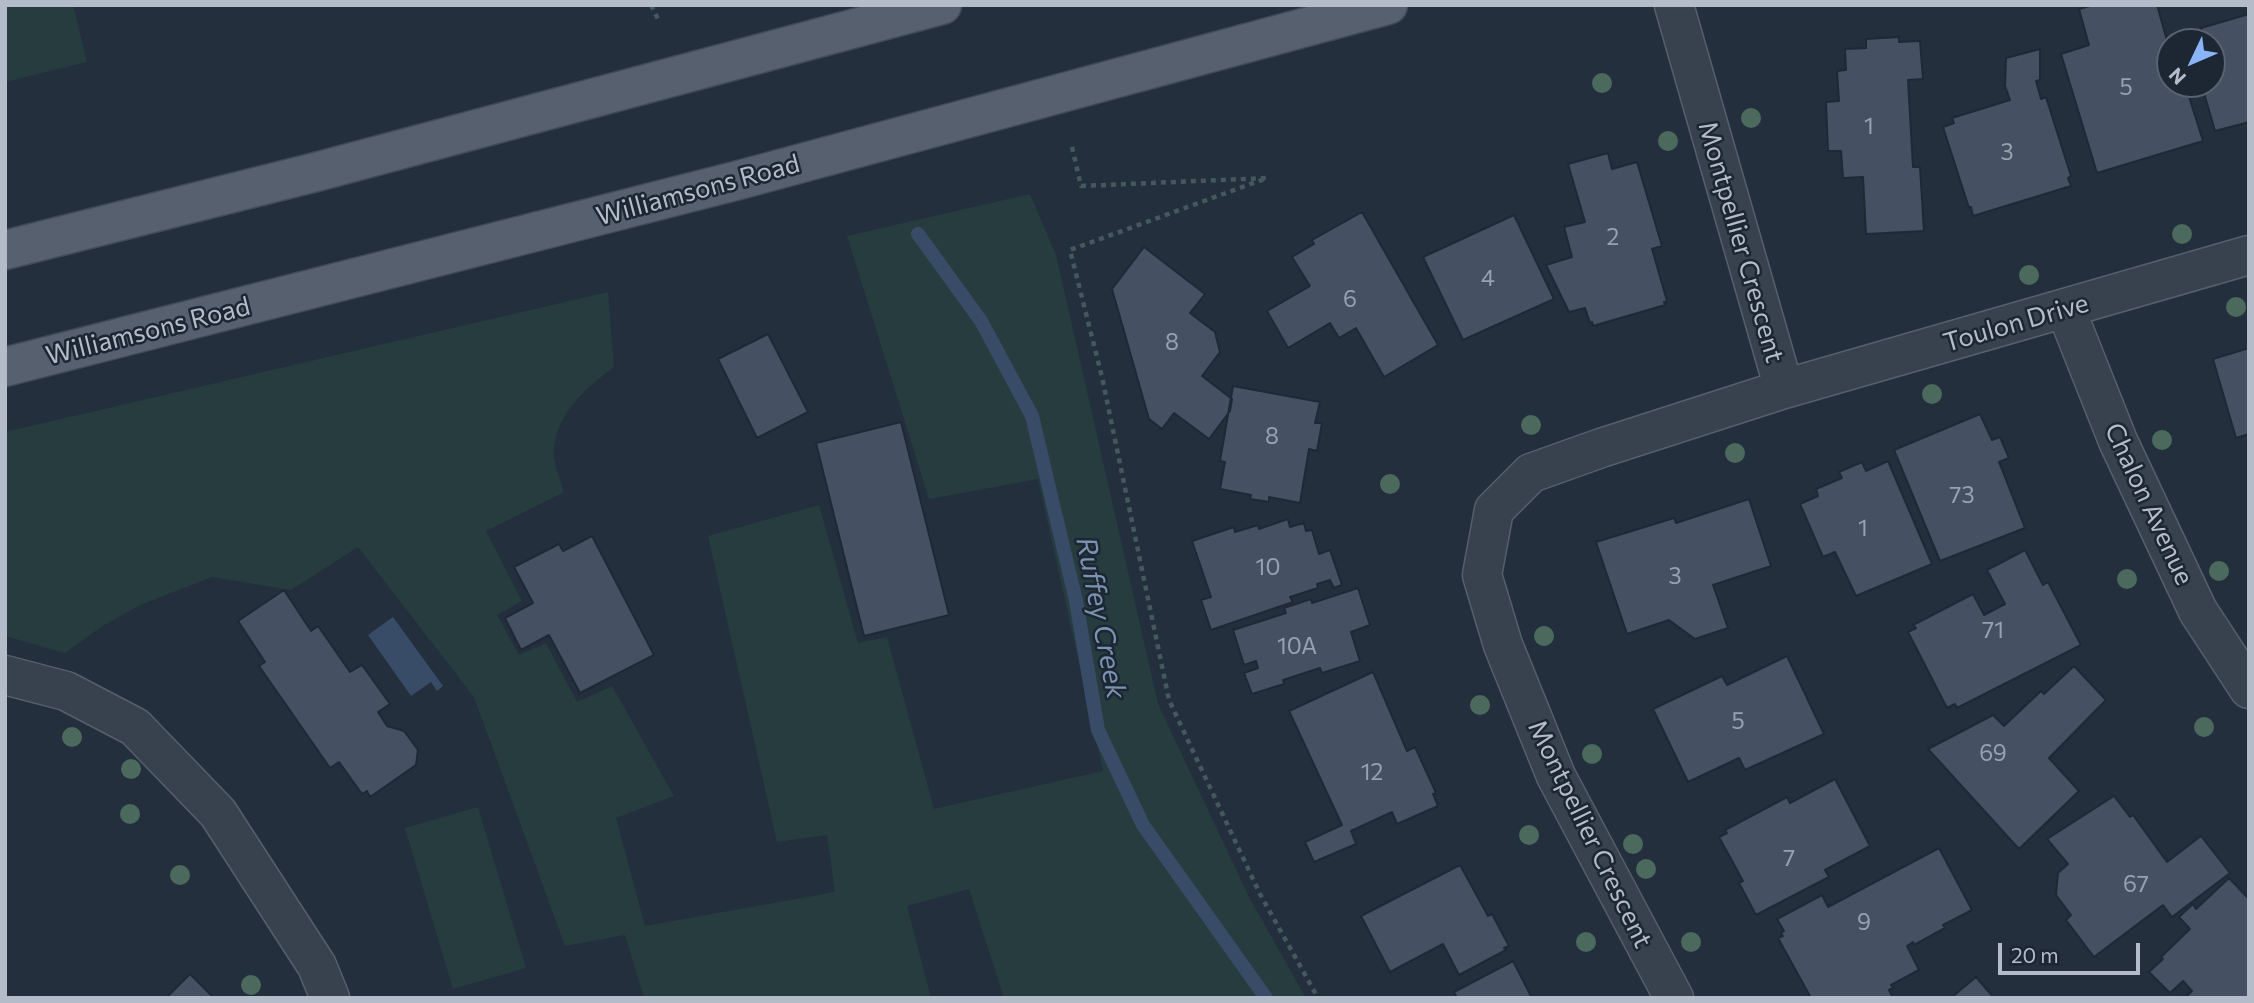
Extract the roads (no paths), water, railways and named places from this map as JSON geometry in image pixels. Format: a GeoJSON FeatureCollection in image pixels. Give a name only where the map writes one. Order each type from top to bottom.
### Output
{"type":"FeatureCollection","features":[{"type":"Feature","properties":{"kind":"main road"},"geometry":{"type":"LineString","coordinates":[[5,250],[329,169],[942,5]]}},
{"type":"Feature","properties":{"kind":"main road","name":"Williamsons Road"},"geometry":{"type":"LineString","coordinates":[[5,368],[699,191],[1388,5]]}},
{"type":"Feature","properties":{"kind":"street","name":"Montpellier Crescent"},"geometry":{"type":"LineString","coordinates":[[1674,5],[1784,389],[1531,473],[1494,510],[1482,575],[1503,645],[1556,776],[1674,998]]}},
{"type":"Feature","properties":{"kind":"street","name":"Toulon Drive"},"geometry":{"type":"LineString","coordinates":[[1784,389],[2066,310],[2249,255]]}},
{"type":"Feature","properties":{"kind":"street","name":"Chalon Avenue"},"geometry":{"type":"LineString","coordinates":[[2066,310],[2118,441],[2198,611],[2249,689]]}},
{"type":"Feature","properties":{"kind":"street"},"geometry":{"type":"LineString","coordinates":[[5,675],[66,691],[135,727],[218,813],[317,966],[330,998]]}},
{"type":"Feature","properties":{"kind":"water"},"geometry":{"type":"Polygon","coordinates":[[[393,617],[443,686],[437,691],[431,682],[411,696],[368,635],[393,617]]]}},
{"type":"Feature","properties":{"kind":"waterway","name":"Ruffey Creek"},"geometry":{"type":"LineString","coordinates":[[918,234],[981,321],[1032,416],[1076,601],[1098,730],[1143,825],[1266,998]]}}]}
